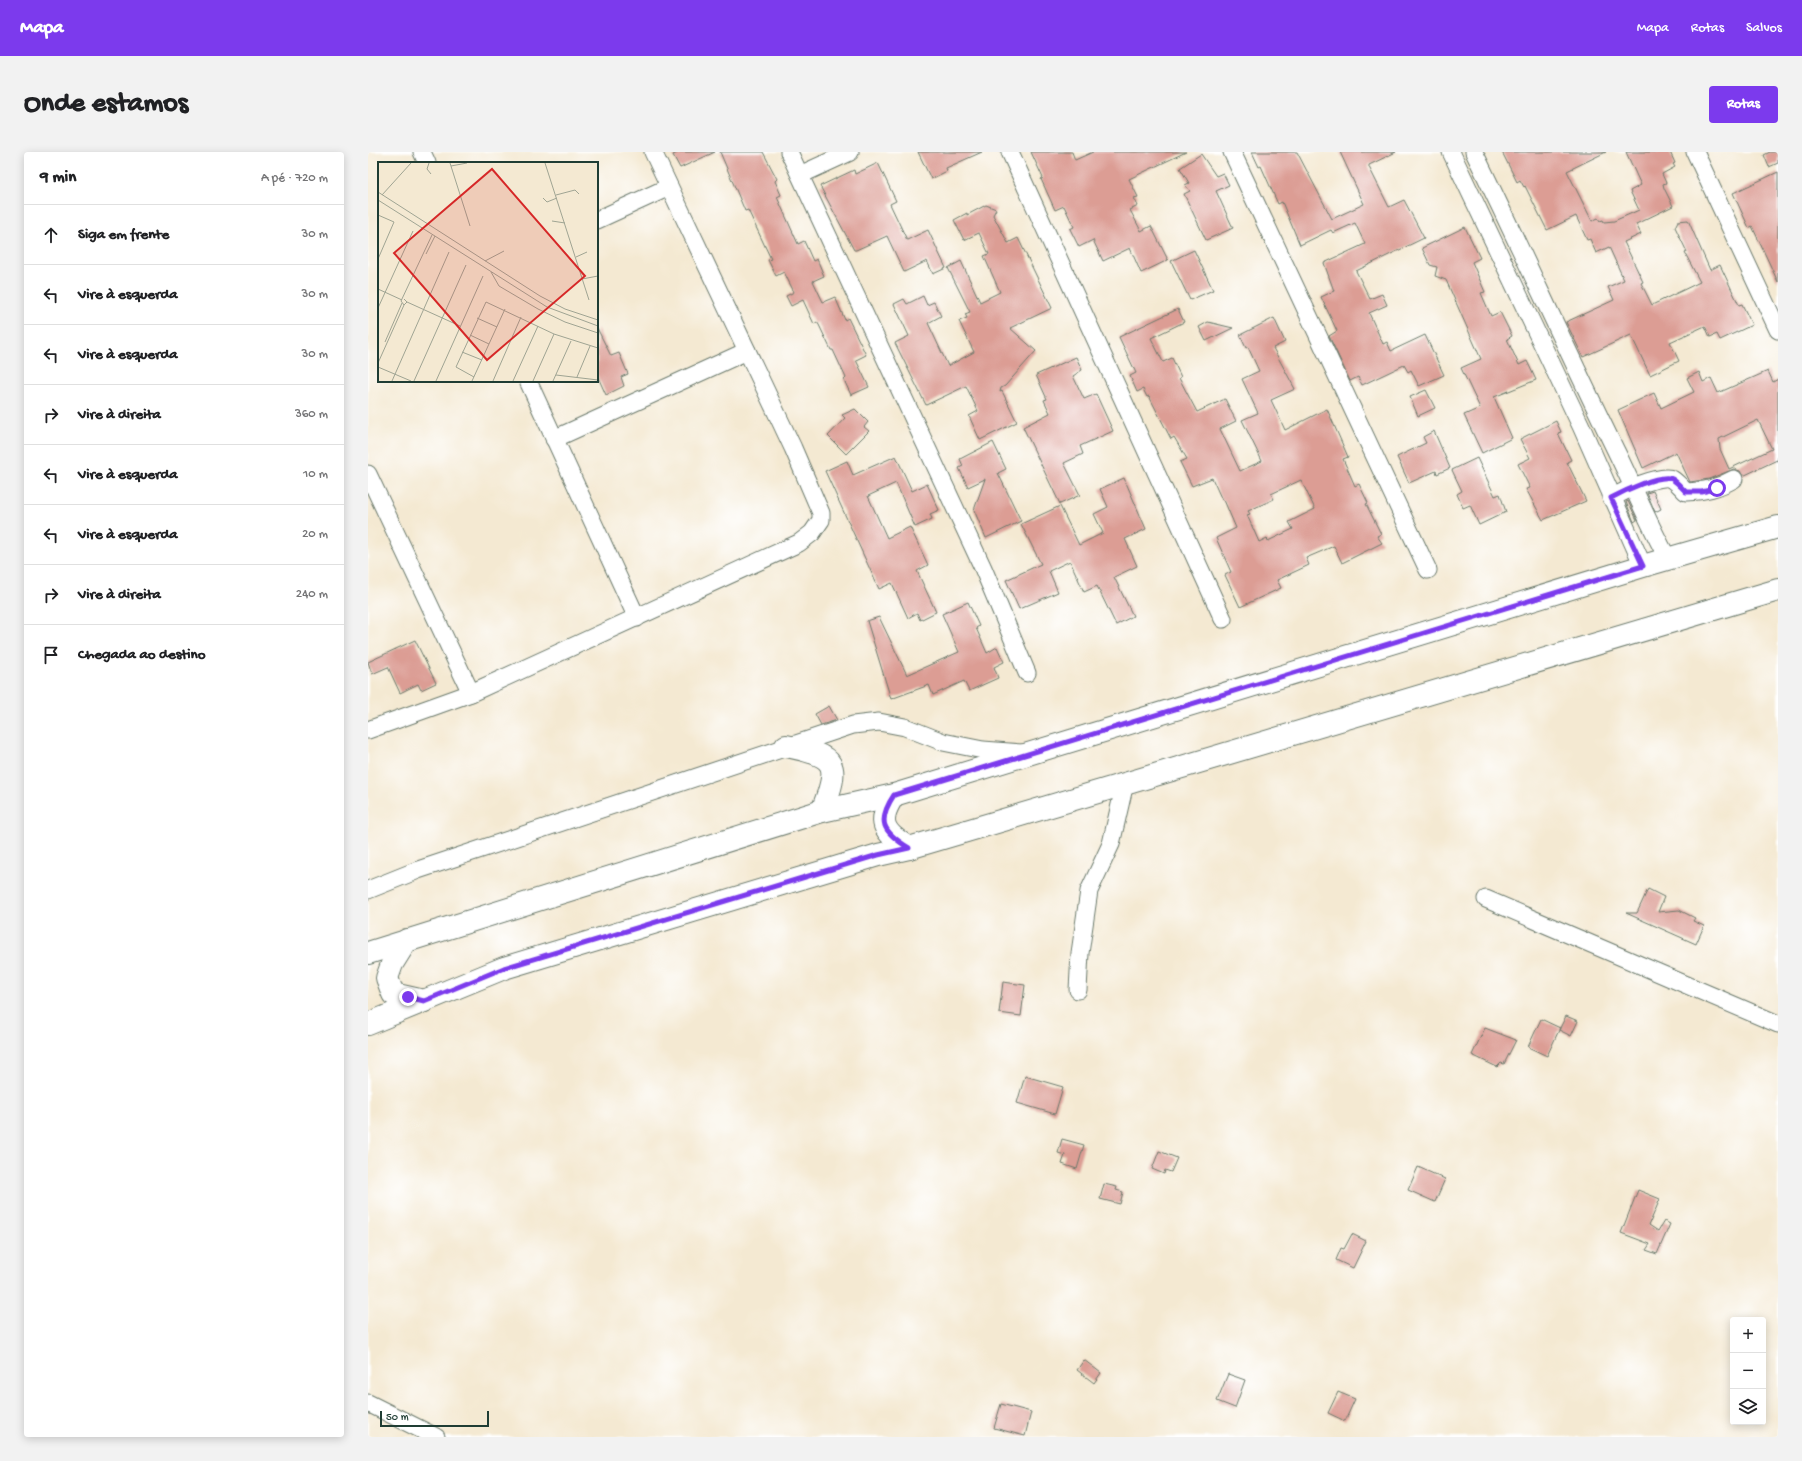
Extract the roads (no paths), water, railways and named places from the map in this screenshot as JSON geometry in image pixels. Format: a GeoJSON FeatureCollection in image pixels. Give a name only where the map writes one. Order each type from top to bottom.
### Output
{"type":"FeatureCollection","features":[{"type":"Feature","properties":{"kind":"main road"},"geometry":{"type":"LineString","coordinates":[[368,953],[822,811],[894,795],[1033,754],[1643,566],[1778,527]]}},
{"type":"Feature","properties":{"kind":"main road"},"geometry":{"type":"LineString","coordinates":[[368,1024],[504,968],[878,855],[909,848],[1778,590]]}},
{"type":"Feature","properties":{"kind":"main road"},"geometry":{"type":"LineString","coordinates":[[786,746],[822,755],[830,764],[834,776],[822,811]]}},
{"type":"Feature","properties":{"kind":"main road"},"geometry":{"type":"LineString","coordinates":[[894,795],[884,809],[883,822],[889,833],[909,848]]}},
{"type":"Feature","properties":{"kind":"main road"},"geometry":{"type":"LineString","coordinates":[[407,940],[392,964],[387,978],[393,994],[424,1001]]}},
{"type":"Feature","properties":{"kind":"street"},"geometry":{"type":"LineString","coordinates":[[422,152],[427,162]]}},
{"type":"Feature","properties":{"kind":"street"},"geometry":{"type":"LineString","coordinates":[[368,730],[471,693],[799,543],[812,533],[821,520],[821,513],[794,448],[653,152]]}},
{"type":"Feature","properties":{"kind":"street"},"geometry":{"type":"LineString","coordinates":[[789,152],[983,568],[1027,673]]}},
{"type":"Feature","properties":{"kind":"street"},"geometry":{"type":"LineString","coordinates":[[800,175],[850,152]]}},
{"type":"Feature","properties":{"kind":"street"},"geometry":{"type":"LineString","coordinates":[[1010,152],[1223,619]]}},
{"type":"Feature","properties":{"kind":"street"},"geometry":{"type":"LineString","coordinates":[[1232,152],[1428,570]]}},
{"type":"Feature","properties":{"kind":"street"},"geometry":{"type":"LineString","coordinates":[[1451,152],[1581,426],[1611,498],[1643,566]]}},
{"type":"Feature","properties":{"kind":"street"},"geometry":{"type":"LineString","coordinates":[[1474,152],[1545,305],[1633,486],[1651,528],[1668,559]]}},
{"type":"Feature","properties":{"kind":"street"},"geometry":{"type":"LineString","coordinates":[[1695,152],[1778,330]]}},
{"type":"Feature","properties":{"kind":"street"},"geometry":{"type":"LineString","coordinates":[[598,220],[669,187]]}},
{"type":"Feature","properties":{"kind":"street"},"geometry":{"type":"LineString","coordinates":[[1483,219],[1502,210]]}},
{"type":"Feature","properties":{"kind":"street"},"geometry":{"type":"LineString","coordinates":[[554,439],[747,351]]}},
{"type":"Feature","properties":{"kind":"street"},"geometry":{"type":"LineString","coordinates":[[528,382],[637,618]]}},
{"type":"Feature","properties":{"kind":"street"},"geometry":{"type":"LineString","coordinates":[[368,474],[471,693]]}},
{"type":"Feature","properties":{"kind":"street"},"geometry":{"type":"LineString","coordinates":[[1611,498],[1633,486],[1665,478],[1671,479],[1686,492],[1702,492],[1717,488],[1734,479]]}},
{"type":"Feature","properties":{"kind":"street"},"geometry":{"type":"LineString","coordinates":[[1628,535],[1651,528]]}},
{"type":"Feature","properties":{"kind":"street"},"geometry":{"type":"LineString","coordinates":[[368,890],[418,870],[786,746],[854,725],[879,722],[905,727],[950,743],[983,750],[1033,754]]}},
{"type":"Feature","properties":{"kind":"street"},"geometry":{"type":"LineString","coordinates":[[1078,990],[1080,953],[1089,891],[1111,844],[1125,783]]}},
{"type":"Feature","properties":{"kind":"street"},"geometry":{"type":"LineString","coordinates":[[1486,899],[1778,1024]]}},
{"type":"Feature","properties":{"kind":"street"},"geometry":{"type":"LineString","coordinates":[[368,1404],[436,1437]]}}]}
